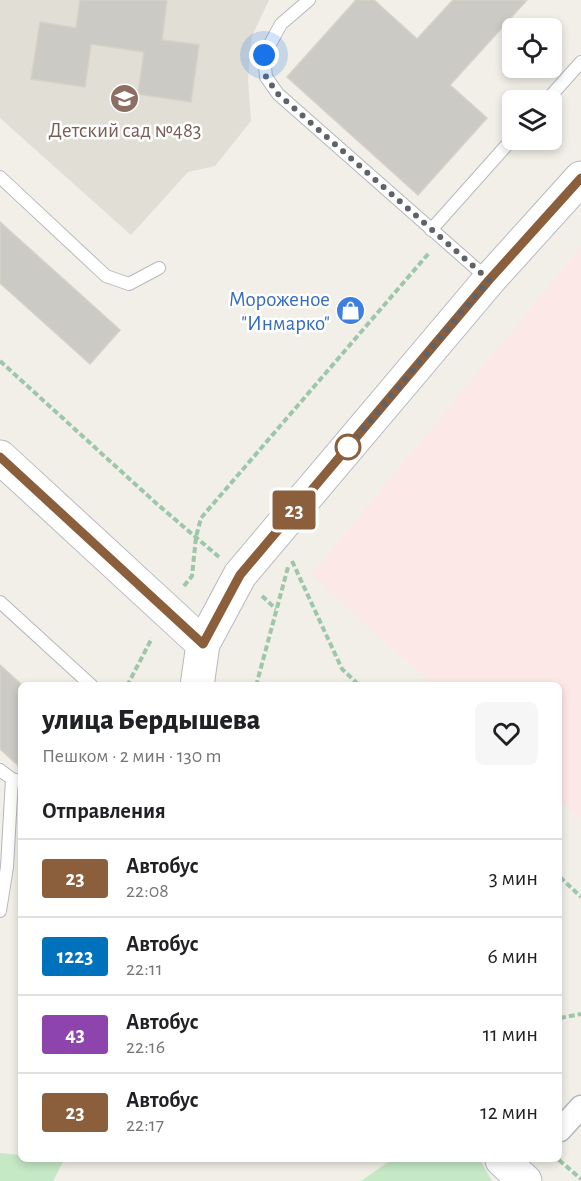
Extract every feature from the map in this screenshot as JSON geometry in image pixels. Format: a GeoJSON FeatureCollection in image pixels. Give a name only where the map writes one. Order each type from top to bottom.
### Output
{"type":"FeatureCollection","features":[{"type":"Feature","properties":{"kind":"street"},"geometry":{"type":"LineString","coordinates":[[198,682],[203,644],[240,575],[489,280],[581,178]]}},
{"type":"Feature","properties":{"kind":"street"},"geometry":{"type":"LineString","coordinates":[[0,457],[203,644]]}},
{"type":"Feature","properties":{"kind":"street"},"geometry":{"type":"LineString","coordinates":[[562,1128],[581,1107]]}},
{"type":"Feature","properties":{"kind":"lane"},"geometry":{"type":"LineString","coordinates":[[309,0],[281,24],[264,55],[266,77],[278,94],[489,280]]}},
{"type":"Feature","properties":{"kind":"lane"},"geometry":{"type":"LineString","coordinates":[[556,90],[581,62]]}},
{"type":"Feature","properties":{"kind":"lane"},"geometry":{"type":"LineString","coordinates":[[431,230],[502,150]]}},
{"type":"Feature","properties":{"kind":"lane"},"geometry":{"type":"LineString","coordinates":[[0,177],[106,276],[129,284],[159,268]]}},
{"type":"Feature","properties":{"kind":"lane"},"geometry":{"type":"LineString","coordinates":[[0,602],[88,682]]}},
{"type":"Feature","properties":{"kind":"lane"},"geometry":{"type":"LineString","coordinates":[[0,770],[16,780],[0,911]]}},
{"type":"Feature","properties":{"kind":"path"},"geometry":{"type":"LineString","coordinates":[[129,682],[167,611],[192,576],[196,537],[201,518],[442,239]]}},
{"type":"Feature","properties":{"kind":"path"},"geometry":{"type":"LineString","coordinates":[[0,361],[156,504],[240,575],[276,609]]}},
{"type":"Feature","properties":{"kind":"path"},"geometry":{"type":"LineString","coordinates":[[257,682],[290,559],[342,669],[356,682]]}},
{"type":"Feature","properties":{"kind":"path"},"geometry":{"type":"LineString","coordinates":[[562,879],[581,897]]}},
{"type":"Feature","properties":{"kind":"path"},"geometry":{"type":"LineString","coordinates":[[562,1018],[581,1014]]}},
{"type":"Feature","properties":{"kind":"path"},"geometry":{"type":"LineString","coordinates":[[561,1162],[581,1179]]}},
{"type":"Feature","properties":{"kind":"shaded area","name":"Детский сад №483"},"geometry":{"type":"Polygon","coordinates":[[[0,0],[269,0],[252,36],[248,80],[251,121],[215,166],[188,172],[131,235],[0,118],[0,0]]]}},
{"type":"Feature","properties":{"kind":"shaded area"},"geometry":{"type":"Polygon","coordinates":[[[581,247],[581,819],[562,802],[562,682],[430,682],[311,575],[581,247]]]}},
{"type":"Feature","properties":{"kind":"green space"},"geometry":{"type":"Polygon","coordinates":[[[0,1153],[18,1155],[18,1162],[63,1162],[53,1181],[0,1181],[0,1153]]]}},
{"type":"Feature","properties":{"kind":"green space"},"geometry":{"type":"Polygon","coordinates":[[[388,1162],[481,1162],[492,1181],[361,1181],[388,1162]]]}},
{"type":"Feature","properties":{"kind":"building"},"geometry":{"type":"Polygon","coordinates":[[[80,0],[167,0],[162,40],[199,45],[191,102],[138,94],[144,52],[91,44],[85,87],[31,79],[40,22],[76,28],[80,0]]]}},
{"type":"Feature","properties":{"kind":"building"},"geometry":{"type":"Polygon","coordinates":[[[356,0],[374,0],[417,39],[453,0],[527,0],[511,18],[502,18],[502,28],[450,85],[487,118],[418,195],[287,77],[356,0]]]}},
{"type":"Feature","properties":{"kind":"building"},"geometry":{"type":"Polygon","coordinates":[[[0,222],[120,330],[90,364],[0,283],[0,222]]]}},
{"type":"Feature","properties":{"kind":"building"},"geometry":{"type":"Polygon","coordinates":[[[0,665],[19,682],[18,765],[0,749],[0,665]]]}},
{"type":"Feature","properties":{"kind":"bus line","name":"23"},"geometry":{"type":"LineString","coordinates":[[0,457],[203,644],[240,575],[489,280],[581,178]]}},
{"type":"Feature","properties":{"kind":"place","name":"Детский сад №483"},"geometry":{"type":"Point","coordinates":[125,99]}},
{"type":"Feature","properties":{"kind":"place","name":"Мороженое \"Инмарко\""},"geometry":{"type":"Point","coordinates":[351,311]}},
{"type":"Feature","properties":{"kind":"route"},"geometry":{"type":"LineString","coordinates":[[264,55],[266,77],[278,94],[489,280],[348,447]]}}]}
